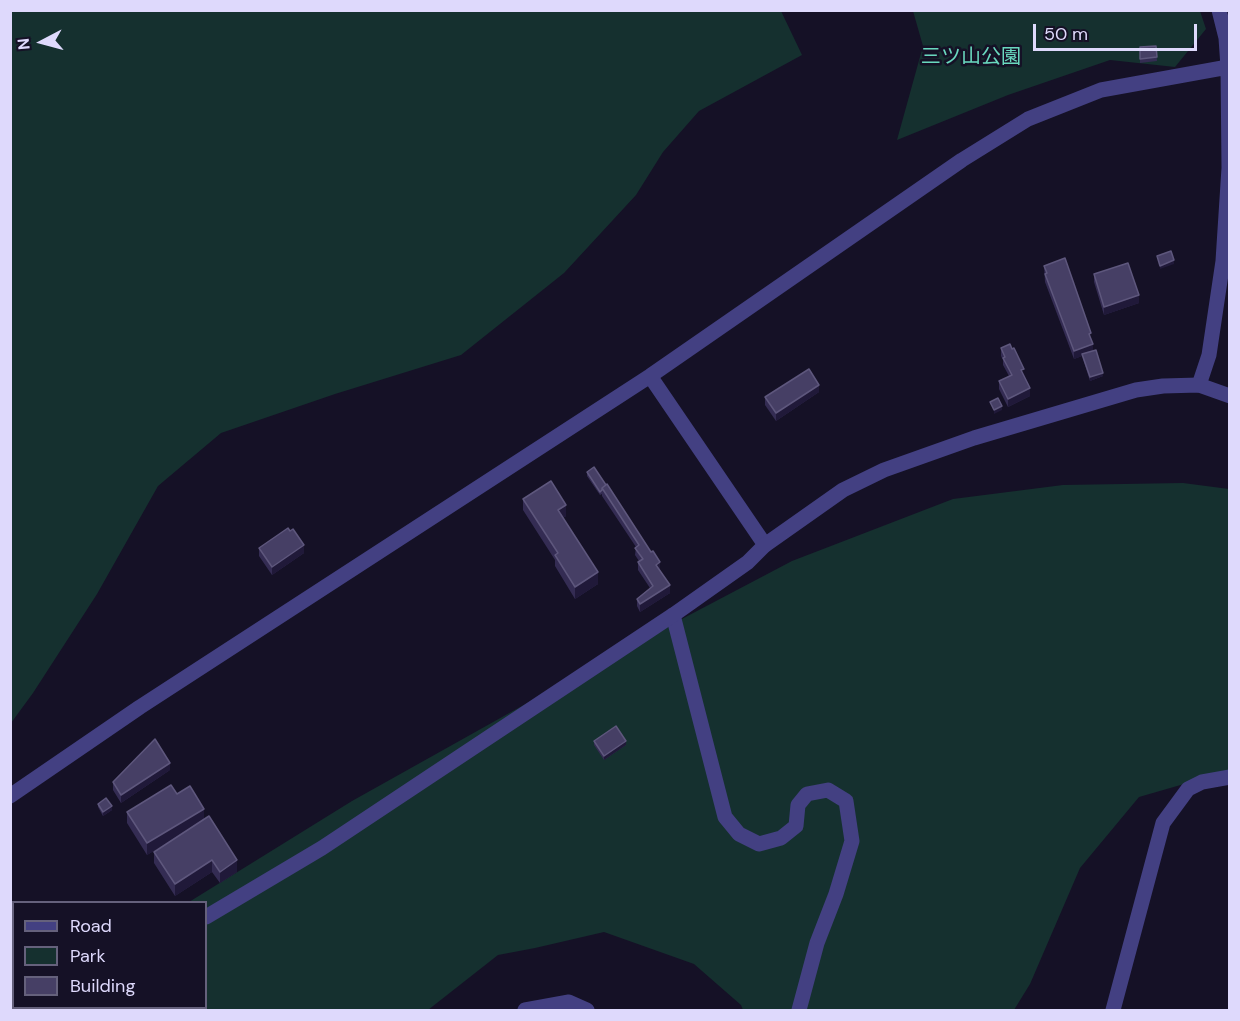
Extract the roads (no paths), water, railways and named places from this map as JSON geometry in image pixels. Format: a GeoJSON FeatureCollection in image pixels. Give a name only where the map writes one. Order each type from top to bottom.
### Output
{"type":"FeatureCollection","features":[{"type":"Feature","properties":{"kind":"street"},"geometry":{"type":"LineString","coordinates":[[1199,385],[1209,355],[1223,261],[1229,168],[1229,67],[1226,38],[1219,10]]}},
{"type":"Feature","properties":{"kind":"street"},"geometry":{"type":"LineString","coordinates":[[10,796],[140,707],[650,376],[962,160],[1028,119],[1101,90],[1229,67]]}},
{"type":"Feature","properties":{"kind":"street"},"geometry":{"type":"LineString","coordinates":[[650,376],[765,545]]}},
{"type":"Feature","properties":{"kind":"street"},"geometry":{"type":"LineString","coordinates":[[207,916],[322,848],[673,615],[748,562],[765,545],[843,490],[884,470],[974,438],[1136,390],[1163,386],[1199,385],[1230,396]]}},
{"type":"Feature","properties":{"kind":"street"},"geometry":{"type":"LineString","coordinates":[[673,615],[725,817],[739,834],[759,844],[781,838],[796,826],[798,806],[807,794],[828,790],[846,801],[852,841],[836,894],[817,943],[799,1011]]}},
{"type":"Feature","properties":{"kind":"street"},"geometry":{"type":"LineString","coordinates":[[1113,1011],[1162,823],[1188,789],[1202,782],[1230,777]]}},
{"type":"Feature","properties":{"kind":"street"},"geometry":{"type":"LineString","coordinates":[[525,1011],[569,1002],[587,1011]]}},
{"type":"Feature","properties":{"kind":"park label","name":"三ツ山公園"},"geometry":{"type":"Point","coordinates":[971,58]}}]}
